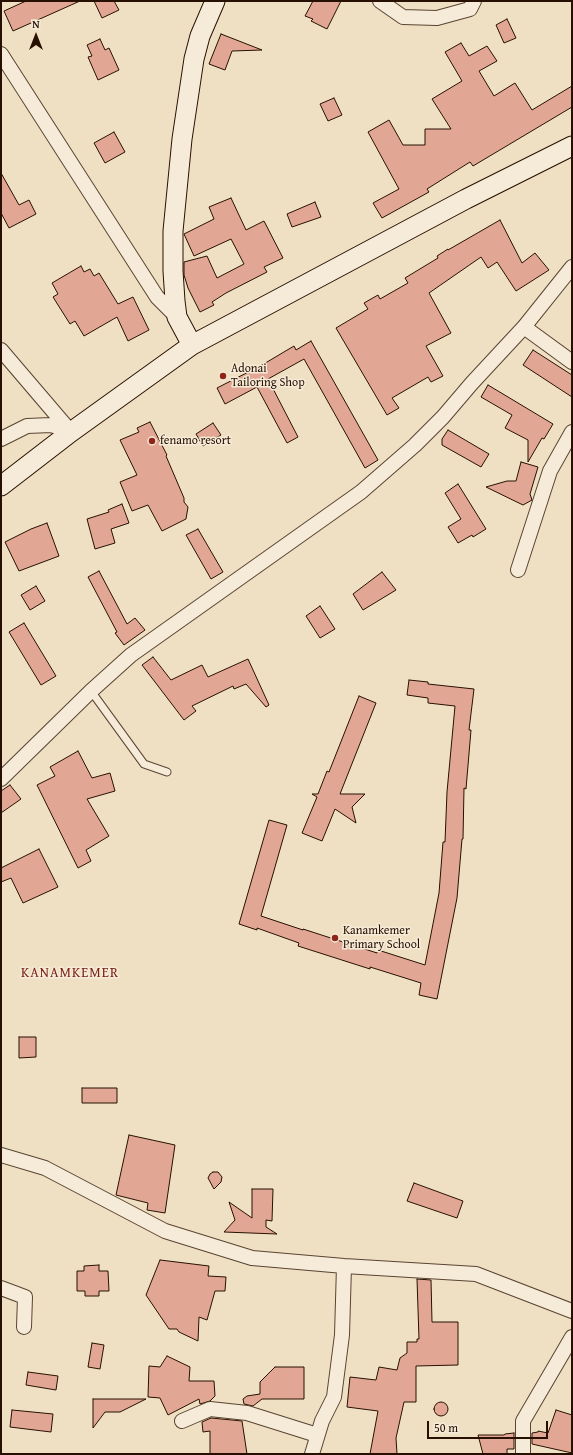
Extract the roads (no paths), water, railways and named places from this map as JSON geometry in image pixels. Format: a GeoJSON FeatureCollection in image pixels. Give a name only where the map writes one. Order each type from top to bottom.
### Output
{"type":"FeatureCollection","features":[{"type":"Feature","properties":{"kind":"street"},"geometry":{"type":"LineString","coordinates":[[192,345],[178,316],[173,271],[173,231],[182,139],[194,59],[200,36],[215,1]]}},
{"type":"Feature","properties":{"kind":"street"},"geometry":{"type":"LineString","coordinates":[[380,1],[403,17],[437,18],[470,9],[474,1]]}},
{"type":"Feature","properties":{"kind":"street"},"geometry":{"type":"LineString","coordinates":[[1,54],[157,298],[178,316]]}},
{"type":"Feature","properties":{"kind":"street"},"geometry":{"type":"LineString","coordinates":[[1,486],[71,432],[192,345],[466,199],[572,146]]}},
{"type":"Feature","properties":{"kind":"street"},"geometry":{"type":"LineString","coordinates":[[1,779],[91,691],[131,655],[361,492],[415,445],[444,418],[472,383],[524,327],[572,267]]}},
{"type":"Feature","properties":{"kind":"street"},"geometry":{"type":"LineString","coordinates":[[524,327],[572,362]]}},
{"type":"Feature","properties":{"kind":"street"},"geometry":{"type":"LineString","coordinates":[[1,350],[71,432]]}},
{"type":"Feature","properties":{"kind":"street"},"geometry":{"type":"LineString","coordinates":[[1,439],[27,426],[51,425],[71,432]]}},
{"type":"Feature","properties":{"kind":"street"},"geometry":{"type":"LineString","coordinates":[[518,570],[550,471],[572,432]]}},
{"type":"Feature","properties":{"kind":"street"},"geometry":{"type":"LineString","coordinates":[[1,1155],[45,1168],[165,1231],[252,1258],[344,1266],[476,1274],[572,1311]]}},
{"type":"Feature","properties":{"kind":"street"},"geometry":{"type":"LineString","coordinates":[[312,1454],[317,1435],[334,1397],[342,1335],[344,1266]]}},
{"type":"Feature","properties":{"kind":"street"},"geometry":{"type":"LineString","coordinates":[[1,1288],[25,1297],[24,1327]]}},
{"type":"Feature","properties":{"kind":"street"},"geometry":{"type":"LineString","coordinates":[[523,1454],[523,1421],[572,1337]]}},
{"type":"Feature","properties":{"kind":"street"},"geometry":{"type":"LineString","coordinates":[[182,1421],[210,1409],[247,1413],[317,1435]]}},
{"type":"Feature","properties":{"kind":"lane"},"geometry":{"type":"LineString","coordinates":[[91,691],[144,764],[168,772]]}},
{"type":"Feature","properties":{"kind":"place","name":"Adonai Tailoring Shop"},"geometry":{"type":"Point","coordinates":[223,376]}},
{"type":"Feature","properties":{"kind":"place","name":"fenamo resort"},"geometry":{"type":"Point","coordinates":[152,441]}},
{"type":"Feature","properties":{"kind":"place","name":"Kanamkemer Primary School"},"geometry":{"type":"Point","coordinates":[335,938]}},
{"type":"Feature","properties":{"kind":"district","name":"KANAMKEMER"},"geometry":{"type":"Point","coordinates":[70,973]}}]}
